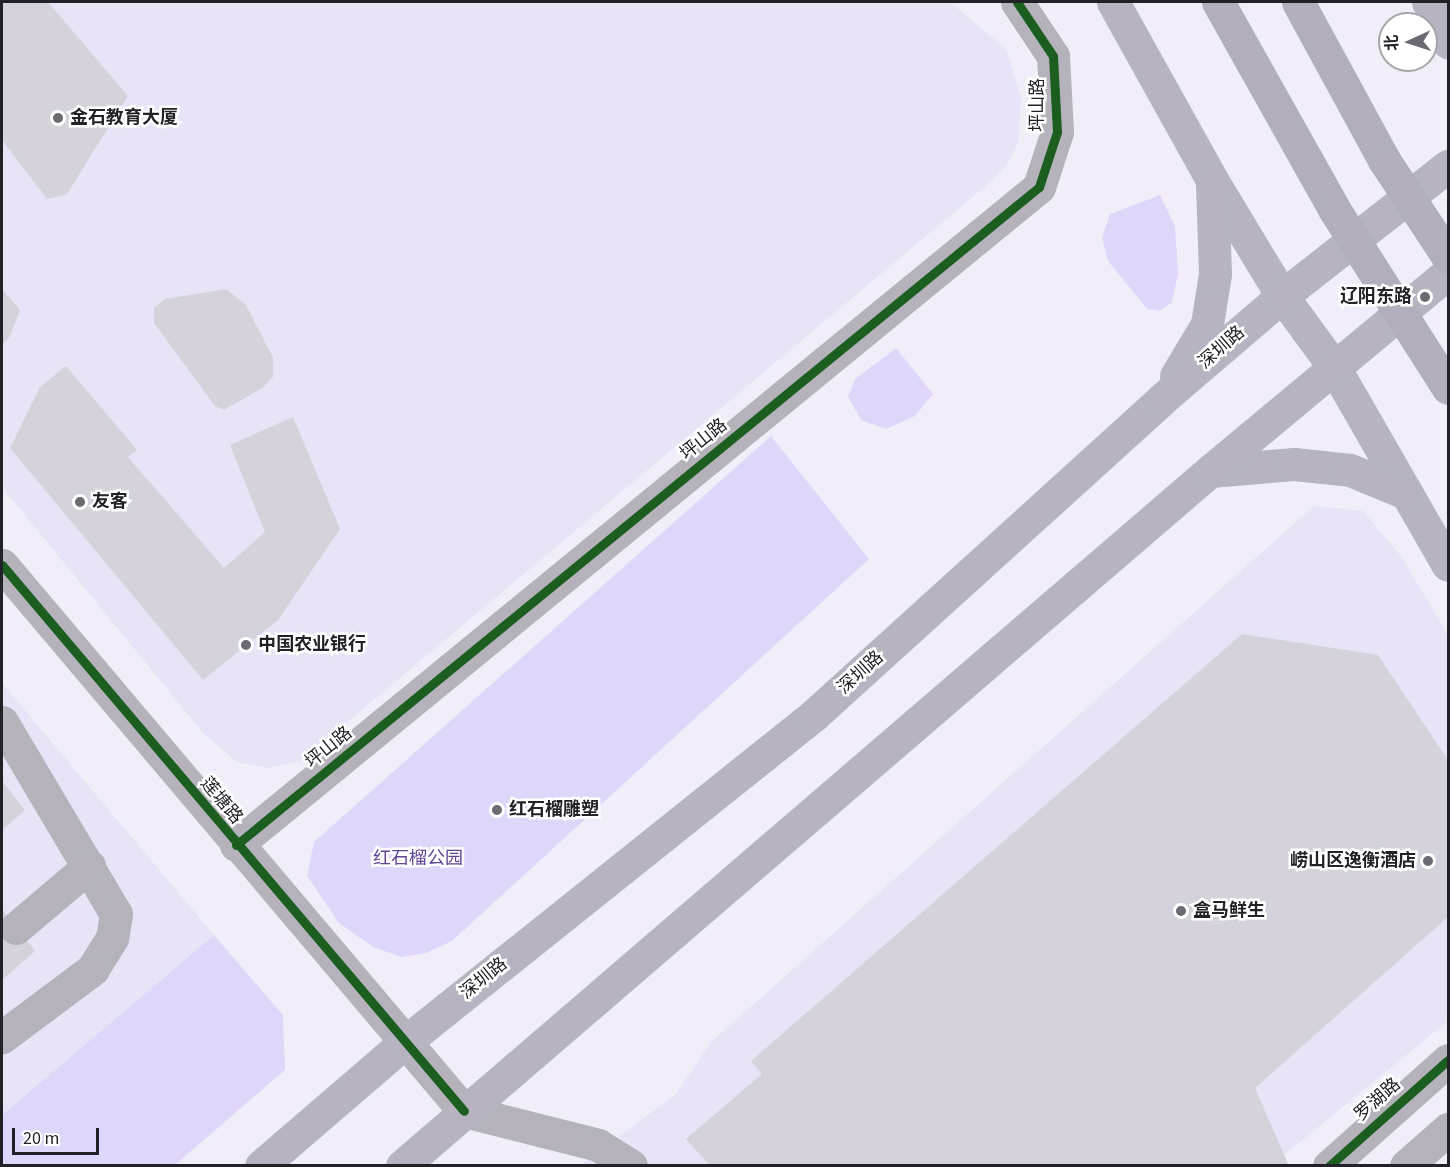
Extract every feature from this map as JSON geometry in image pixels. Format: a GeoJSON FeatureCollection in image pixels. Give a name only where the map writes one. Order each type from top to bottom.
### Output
{"type":"FeatureCollection","features":[{"type":"Feature","properties":{"kind":"highway"},"geometry":{"type":"LineString","coordinates":[[1298,2],[1384,160],[1449,257]]}},
{"type":"Feature","properties":{"kind":"highway"},"geometry":{"type":"LineString","coordinates":[[1220,6],[1334,208],[1449,388]]}},
{"type":"Feature","properties":{"kind":"main road"},"geometry":{"type":"LineString","coordinates":[[1113,2],[1212,180],[1282,296],[1334,367],[1449,565]]}},
{"type":"Feature","properties":{"kind":"main road"},"geometry":{"type":"LineString","coordinates":[[1428,2],[1449,42]]}},
{"type":"Feature","properties":{"kind":"main road","name":"深圳路"},"geometry":{"type":"LineString","coordinates":[[261,1166],[405,1042],[814,715],[1162,399],[1282,296],[1449,166]]}},
{"type":"Feature","properties":{"kind":"main road"},"geometry":{"type":"LineString","coordinates":[[1162,399],[1207,324],[1215,274],[1212,180]]}},
{"type":"Feature","properties":{"kind":"main road"},"geometry":{"type":"LineString","coordinates":[[402,1166],[1210,471],[1449,273]]}},
{"type":"Feature","properties":{"kind":"main road"},"geometry":{"type":"LineString","coordinates":[[1210,471],[1294,464],[1339,469],[1406,493]]}},
{"type":"Feature","properties":{"kind":"street","name":"坪山路"},"geometry":{"type":"LineString","coordinates":[[236,846],[1039,187],[1057,132],[1053,56],[1017,2]]}},
{"type":"Feature","properties":{"kind":"street","name":"莲塘路"},"geometry":{"type":"LineString","coordinates":[[7,583],[464,1111]]}},
{"type":"Feature","properties":{"kind":"street"},"geometry":{"type":"LineString","coordinates":[[2,722],[115,909],[112,938],[87,975],[2,1037]]}},
{"type":"Feature","properties":{"kind":"street"},"geometry":{"type":"LineString","coordinates":[[16,928],[89,866]]}},
{"type":"Feature","properties":{"kind":"street","name":"罗湖路"},"geometry":{"type":"LineString","coordinates":[[1329,1166],[1449,1060]]}},
{"type":"Feature","properties":{"kind":"street"},"geometry":{"type":"LineString","coordinates":[[464,1111],[598,1145],[631,1166]]}},
{"type":"Feature","properties":{"kind":"street"},"geometry":{"type":"LineString","coordinates":[[1406,1166],[1449,1129]]}},
{"type":"Feature","properties":{"kind":"shaded area"},"geometry":{"type":"Polygon","coordinates":[[[2,2],[950,2],[1006,49],[1021,97],[1018,143],[1007,165],[982,189],[301,761],[268,768],[237,762],[204,734],[2,487],[2,2]]]}},
{"type":"Feature","properties":{"kind":"shaded area"},"geometry":{"type":"Polygon","coordinates":[[[1314,506],[1363,511],[1400,555],[1448,634],[1448,1021],[1272,1165],[579,1166],[676,1094],[711,1042],[1314,506]]]}},
{"type":"Feature","properties":{"kind":"shaded area"},"geometry":{"type":"Polygon","coordinates":[[[2,683],[214,935],[2,1115],[2,683]]]}},
{"type":"Feature","properties":{"kind":"green space"},"geometry":{"type":"Polygon","coordinates":[[[1160,195],[1175,226],[1178,274],[1172,302],[1160,311],[1147,309],[1108,261],[1102,238],[1110,214],[1160,195]]]}},
{"type":"Feature","properties":{"kind":"green space"},"geometry":{"type":"Polygon","coordinates":[[[896,348],[933,394],[915,416],[886,429],[861,420],[848,397],[855,379],[896,348]]]}},
{"type":"Feature","properties":{"kind":"green space","name":"红石榴公园"},"geometry":{"type":"Polygon","coordinates":[[[771,436],[869,559],[452,941],[426,953],[401,957],[373,947],[339,923],[307,876],[314,842],[771,436]]]}},
{"type":"Feature","properties":{"kind":"green space"},"geometry":{"type":"Polygon","coordinates":[[[214,935],[283,1015],[285,1070],[175,1165],[2,1165],[2,1115],[214,935]]]}},
{"type":"Feature","properties":{"kind":"building","name":"金石教育大厦"},"geometry":{"type":"Polygon","coordinates":[[[2,2],[48,2],[128,96],[67,194],[47,199],[2,140],[2,2]]]}},
{"type":"Feature","properties":{"kind":"building"},"geometry":{"type":"Polygon","coordinates":[[[2,289],[20,310],[9,338],[2,345],[2,289]]]}},
{"type":"Feature","properties":{"kind":"building"},"geometry":{"type":"Polygon","coordinates":[[[226,289],[246,305],[273,358],[273,377],[262,388],[224,410],[215,406],[154,323],[154,308],[165,299],[226,289]]]}},
{"type":"Feature","properties":{"kind":"building"},"geometry":{"type":"Polygon","coordinates":[[[66,366],[137,450],[128,457],[224,568],[265,532],[230,445],[293,417],[340,529],[278,620],[203,680],[10,448],[40,387],[66,366]]]}},
{"type":"Feature","properties":{"kind":"building"},"geometry":{"type":"Polygon","coordinates":[[[1242,634],[1378,655],[1448,760],[1448,917],[1255,1088],[1289,1166],[710,1166],[686,1139],[762,1074],[751,1061],[1242,634]]]}},
{"type":"Feature","properties":{"kind":"building"},"geometry":{"type":"Polygon","coordinates":[[[2,781],[25,810],[2,830],[2,781]]]}},
{"type":"Feature","properties":{"kind":"building"},"geometry":{"type":"Polygon","coordinates":[[[2,910],[35,951],[2,980],[2,910]]]}},
{"type":"Feature","properties":{"kind":"cycle path"},"geometry":{"type":"LineString","coordinates":[[236,845],[1039,187],[1057,132],[1053,56],[1017,2]]}},
{"type":"Feature","properties":{"kind":"cycle path"},"geometry":{"type":"LineString","coordinates":[[2,565],[464,1111]]}},
{"type":"Feature","properties":{"kind":"cycle path"},"geometry":{"type":"LineString","coordinates":[[1329,1166],[1448,1060]]}},
{"type":"Feature","properties":{"kind":"place","name":"金石教育大厦"},"geometry":{"type":"Point","coordinates":[58,118]}},
{"type":"Feature","properties":{"kind":"place","name":"辽阳东路"},"geometry":{"type":"Point","coordinates":[1425,297]}},
{"type":"Feature","properties":{"kind":"place","name":"友客"},"geometry":{"type":"Point","coordinates":[80,502]}},
{"type":"Feature","properties":{"kind":"place","name":"中国农业银行"},"geometry":{"type":"Point","coordinates":[246,645]}},
{"type":"Feature","properties":{"kind":"place","name":"红石榴雕塑"},"geometry":{"type":"Point","coordinates":[497,810]}},
{"type":"Feature","properties":{"kind":"place","name":"崂山区逸衡酒店"},"geometry":{"type":"Point","coordinates":[1428,861]}},
{"type":"Feature","properties":{"kind":"place","name":"盒马鲜生"},"geometry":{"type":"Point","coordinates":[1181,911]}}]}
